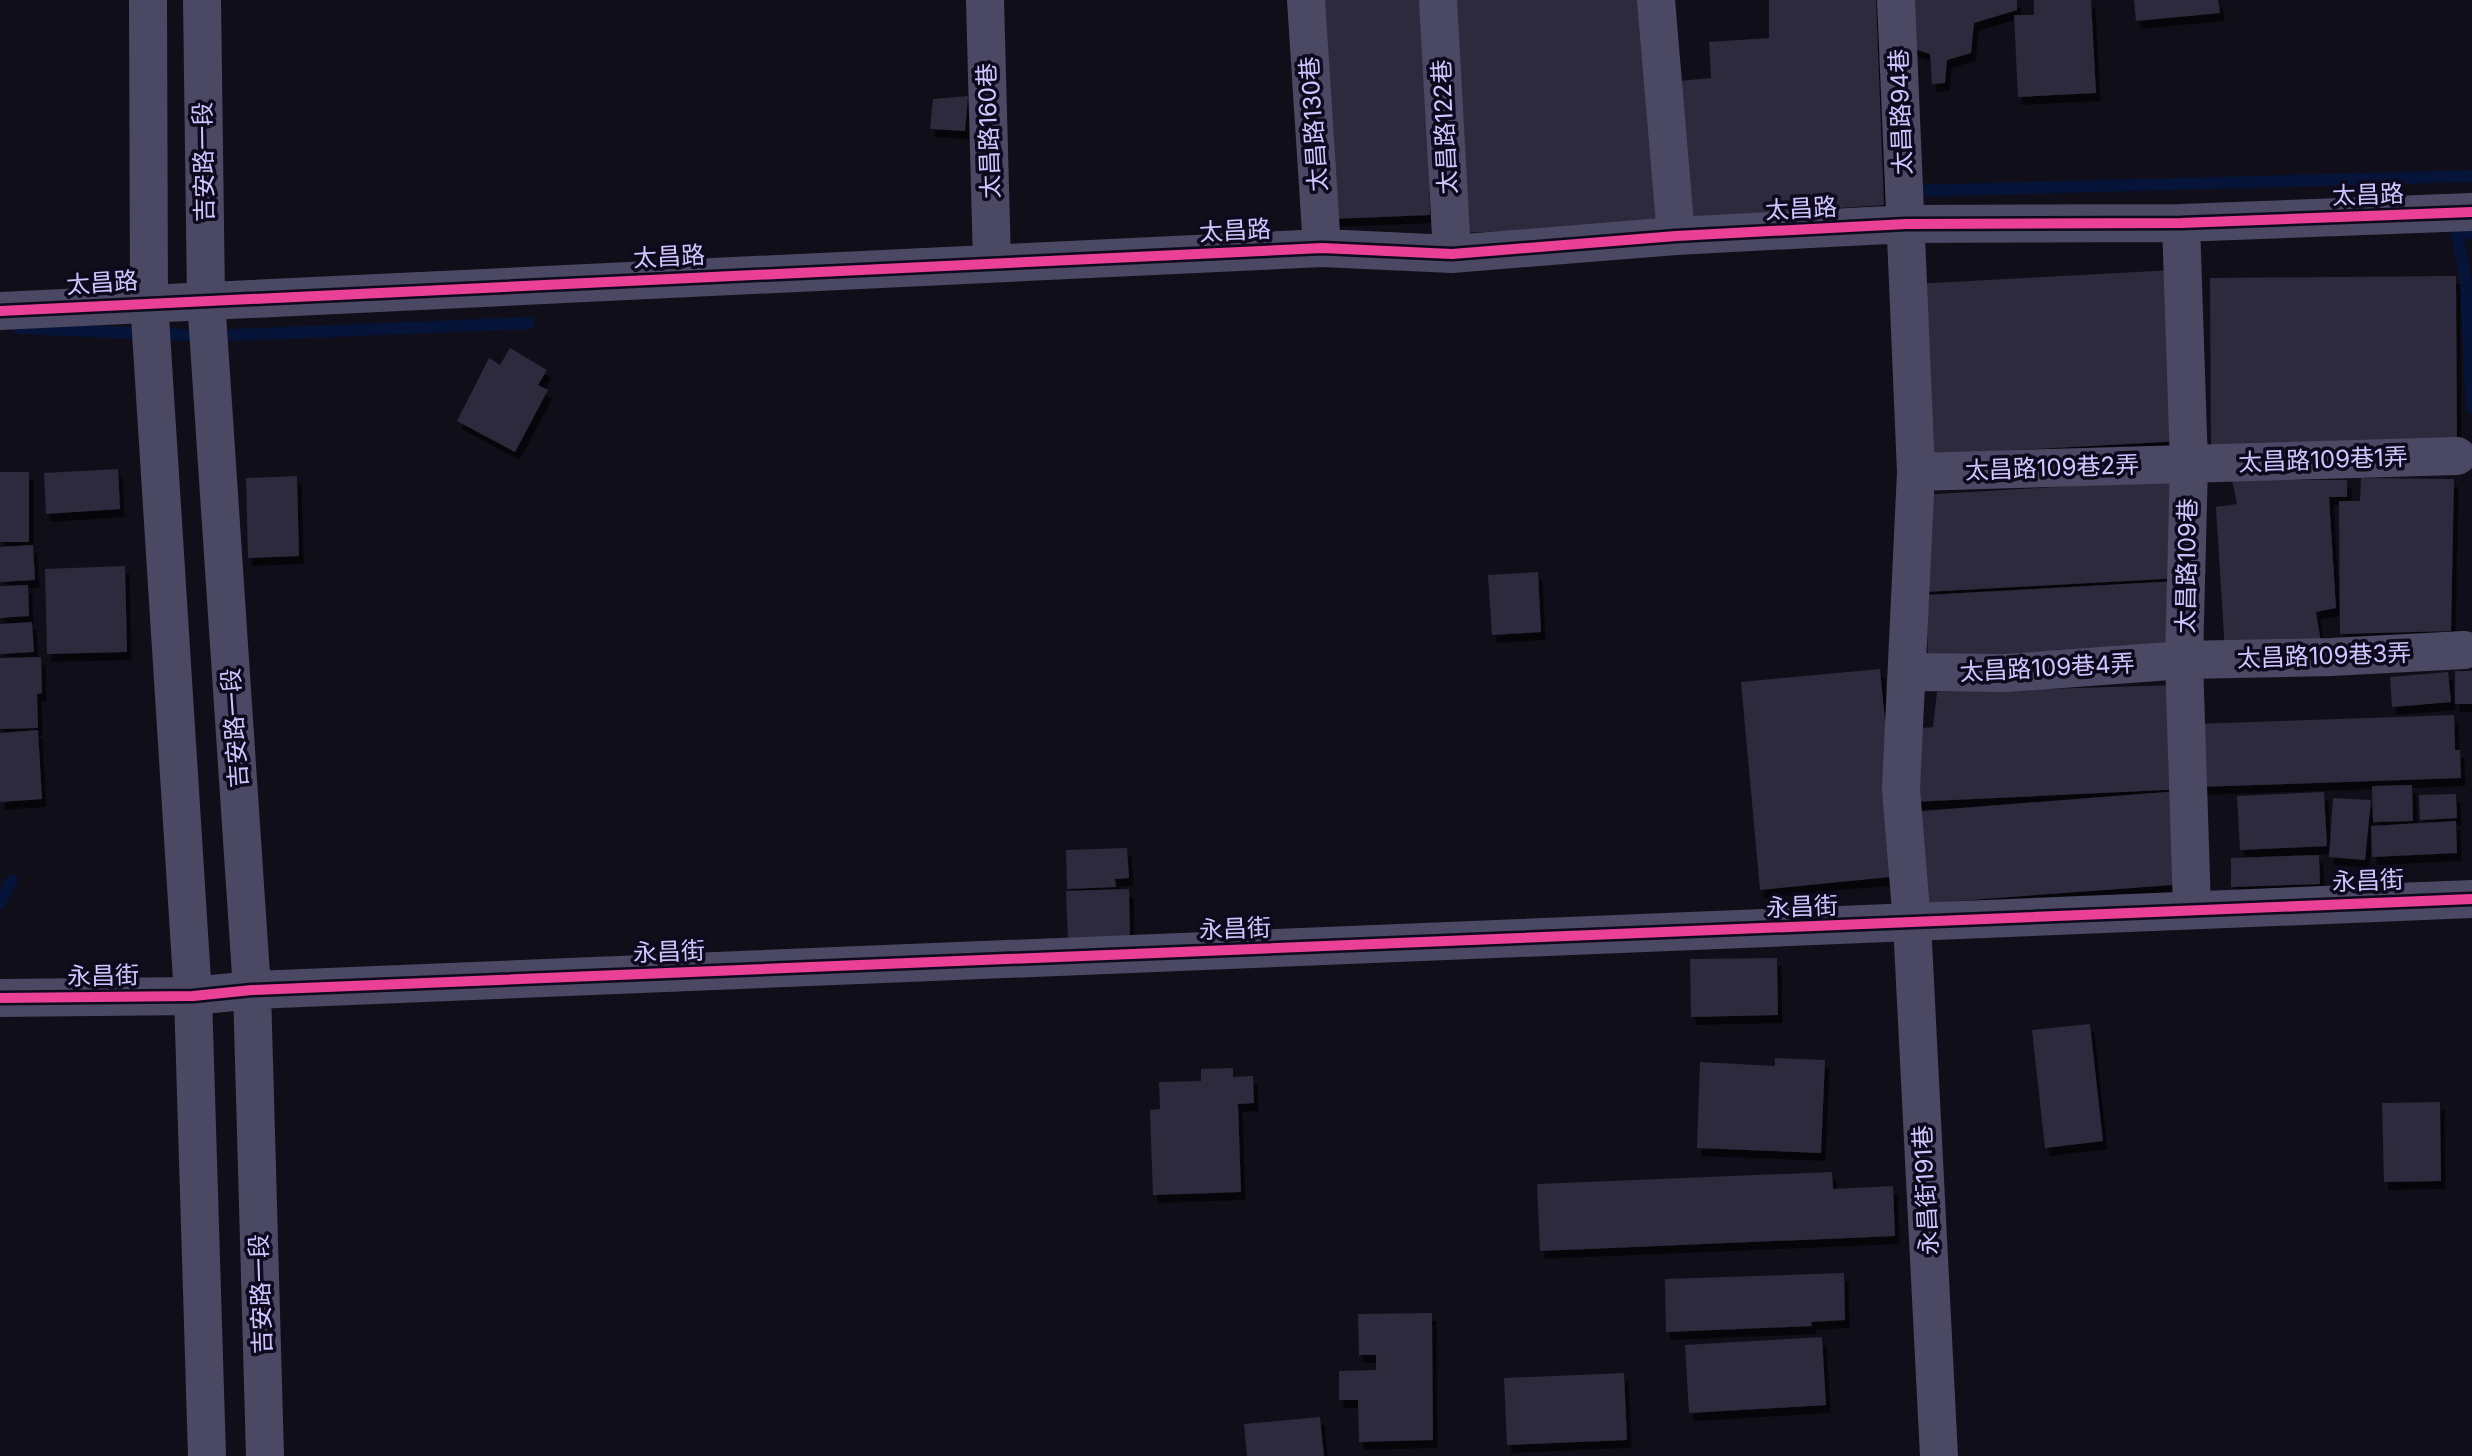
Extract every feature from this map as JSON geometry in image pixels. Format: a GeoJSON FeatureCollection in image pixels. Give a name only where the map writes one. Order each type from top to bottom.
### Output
{"type":"FeatureCollection","features":[{"type":"Feature","properties":{"kind":"street"},"geometry":{"type":"LineString","coordinates":[[148,0],[149,301],[193,996],[207,1456]]}},
{"type":"Feature","properties":{"kind":"street","name":"吉安路一段"},"geometry":{"type":"LineString","coordinates":[[202,0],[206,299],[252,990],[265,1456]]}},
{"type":"Feature","properties":{"kind":"street","name":"太昌路160巷"},"geometry":{"type":"LineString","coordinates":[[985,0],[992,263]]}},
{"type":"Feature","properties":{"kind":"street","name":"太昌路130巷"},"geometry":{"type":"LineString","coordinates":[[1306,0],[1322,248]]}},
{"type":"Feature","properties":{"kind":"street","name":"太昌路122巷"},"geometry":{"type":"LineString","coordinates":[[1438,0],[1452,254]]}},
{"type":"Feature","properties":{"kind":"street"},"geometry":{"type":"LineString","coordinates":[[1656,0],[1676,236]]}},
{"type":"Feature","properties":{"kind":"street","name":"太昌路94巷"},"geometry":{"type":"LineString","coordinates":[[1896,0],[1916,472],[1909,672]]}},
{"type":"Feature","properties":{"kind":"street","name":"太昌路"},"geometry":{"type":"LineString","coordinates":[[0,311],[149,301],[1322,248],[1452,254],[1676,236],[1906,224],[2181,223],[2472,212]]}},
{"type":"Feature","properties":{"kind":"street","name":"太昌路109巷"},"geometry":{"type":"LineString","coordinates":[[2181,223],[2189,464],[2184,660],[2192,908]]}},
{"type":"Feature","properties":{"kind":"street","name":"太昌路109巷1弄"},"geometry":{"type":"LineString","coordinates":[[2189,464],[2457,456]]}},
{"type":"Feature","properties":{"kind":"street","name":"太昌路109巷2弄"},"geometry":{"type":"LineString","coordinates":[[1916,472],[2189,464]]}},
{"type":"Feature","properties":{"kind":"street","name":"太昌路109巷3弄"},"geometry":{"type":"LineString","coordinates":[[2184,660],[2331,657],[2464,650]]}},
{"type":"Feature","properties":{"kind":"street","name":"太昌路109巷4弄"},"geometry":{"type":"LineString","coordinates":[[1909,672],[2007,673],[2184,660]]}},
{"type":"Feature","properties":{"kind":"street","name":"永昌街191巷"},"geometry":{"type":"LineString","coordinates":[[1909,672],[1901,789],[1912,923],[1939,1456]]}},
{"type":"Feature","properties":{"kind":"street","name":"永昌街"},"geometry":{"type":"LineString","coordinates":[[0,998],[193,996],[252,990],[1912,923],[2192,908],[2472,899]]}},
{"type":"Feature","properties":{"kind":"building"},"geometry":{"type":"Polygon","coordinates":[[[1324,0],[1423,0],[1430,215],[1332,219],[1324,0]]]}},
{"type":"Feature","properties":{"kind":"building"},"geometry":{"type":"Polygon","coordinates":[[[1449,0],[1646,0],[1661,225],[1457,233],[1449,0]]]}},
{"type":"Feature","properties":{"kind":"building"},"geometry":{"type":"Polygon","coordinates":[[[1769,0],[1876,0],[1884,205],[1687,218],[1679,81],[1711,78],[1709,42],[1769,38],[1769,0]]]}},
{"type":"Feature","properties":{"kind":"building"},"geometry":{"type":"Polygon","coordinates":[[[1907,0],[2017,0],[2017,10],[1974,23],[1971,53],[1947,60],[1945,83],[1932,84],[1930,54],[1911,48],[1907,0]]]}},
{"type":"Feature","properties":{"kind":"building"},"geometry":{"type":"Polygon","coordinates":[[[2034,0],[2091,0],[2096,93],[2018,97],[2014,15],[2034,15],[2034,0]]]}},
{"type":"Feature","properties":{"kind":"building"},"geometry":{"type":"Polygon","coordinates":[[[2134,0],[2218,0],[2220,13],[2136,21],[2134,0]]]}},
{"type":"Feature","properties":{"kind":"building"},"geometry":{"type":"Polygon","coordinates":[[[968,96],[965,131],[930,129],[933,99],[968,96]]]}},
{"type":"Feature","properties":{"kind":"building"},"geometry":{"type":"Polygon","coordinates":[[[2174,270],[2182,441],[1922,455],[1914,284],[2174,270]]]}},
{"type":"Feature","properties":{"kind":"building"},"geometry":{"type":"Polygon","coordinates":[[[2456,276],[2457,450],[2211,452],[2210,278],[2456,276]]]}},
{"type":"Feature","properties":{"kind":"building"},"geometry":{"type":"Polygon","coordinates":[[[510,348],[547,370],[538,385],[548,390],[515,452],[457,421],[489,358],[500,365],[510,348]]]}},
{"type":"Feature","properties":{"kind":"building"},"geometry":{"type":"Polygon","coordinates":[[[118,469],[120,509],[46,514],[44,473],[118,469]]]}},
{"type":"Feature","properties":{"kind":"building"},"geometry":{"type":"Polygon","coordinates":[[[0,472],[29,472],[29,542],[0,542],[0,472]]]}},
{"type":"Feature","properties":{"kind":"building"},"geometry":{"type":"Polygon","coordinates":[[[297,476],[299,556],[248,558],[246,478],[297,476]]]}},
{"type":"Feature","properties":{"kind":"building"},"geometry":{"type":"Polygon","coordinates":[[[2361,478],[2454,479],[2451,631],[2340,634],[2339,501],[2360,501],[2361,478]]]}},
{"type":"Feature","properties":{"kind":"building"},"geometry":{"type":"Polygon","coordinates":[[[2176,480],[2181,578],[1924,592],[1919,495],[2176,480]]]}},
{"type":"Feature","properties":{"kind":"building"},"geometry":{"type":"Polygon","coordinates":[[[2232,480],[2347,480],[2347,497],[2329,497],[2336,608],[2316,612],[2322,648],[2225,651],[2216,507],[2237,504],[2232,480]]]}},
{"type":"Feature","properties":{"kind":"building"},"geometry":{"type":"Polygon","coordinates":[[[33,545],[35,580],[0,582],[0,547],[33,545]]]}},
{"type":"Feature","properties":{"kind":"building"},"geometry":{"type":"Polygon","coordinates":[[[125,566],[127,652],[47,654],[45,569],[125,566]]]}},
{"type":"Feature","properties":{"kind":"building"},"geometry":{"type":"Polygon","coordinates":[[[1538,572],[1541,632],[1492,635],[1488,575],[1538,572]]]}},
{"type":"Feature","properties":{"kind":"building"},"geometry":{"type":"Polygon","coordinates":[[[2178,581],[2181,651],[1928,658],[1926,595],[2178,581]]]}},
{"type":"Feature","properties":{"kind":"building"},"geometry":{"type":"Polygon","coordinates":[[[28,585],[29,616],[0,618],[0,586],[28,585]]]}},
{"type":"Feature","properties":{"kind":"building"},"geometry":{"type":"Polygon","coordinates":[[[32,622],[34,652],[0,654],[0,624],[32,622]]]}},
{"type":"Feature","properties":{"kind":"building"},"geometry":{"type":"Polygon","coordinates":[[[41,657],[42,693],[37,694],[38,728],[0,729],[0,658],[41,657]]]}},
{"type":"Feature","properties":{"kind":"building"},"geometry":{"type":"Polygon","coordinates":[[[1880,669],[1900,876],[1760,890],[1741,682],[1880,669]]]}},
{"type":"Feature","properties":{"kind":"building"},"geometry":{"type":"Polygon","coordinates":[[[2455,671],[2472,671],[2472,704],[2455,704],[2455,671]]]}},
{"type":"Feature","properties":{"kind":"building"},"geometry":{"type":"Polygon","coordinates":[[[2448,672],[2451,702],[2392,707],[2390,677],[2448,672]]]}},
{"type":"Feature","properties":{"kind":"building"},"geometry":{"type":"Polygon","coordinates":[[[2181,685],[2186,789],[1910,802],[1912,729],[1933,727],[1937,692],[2181,685]]]}},
{"type":"Feature","properties":{"kind":"building"},"geometry":{"type":"Polygon","coordinates":[[[2454,715],[2455,750],[2460,750],[2461,778],[2196,787],[2195,724],[2454,715]]]}},
{"type":"Feature","properties":{"kind":"building"},"geometry":{"type":"Polygon","coordinates":[[[38,730],[42,799],[0,802],[0,733],[38,730]]]}},
{"type":"Feature","properties":{"kind":"building"},"geometry":{"type":"Polygon","coordinates":[[[2412,785],[2413,821],[2373,822],[2372,786],[2412,785]]]}},
{"type":"Feature","properties":{"kind":"building"},"geometry":{"type":"Polygon","coordinates":[[[2179,791],[2185,884],[1917,904],[1911,812],[2179,791]]]}},
{"type":"Feature","properties":{"kind":"building"},"geometry":{"type":"Polygon","coordinates":[[[2324,792],[2327,846],[2240,850],[2237,796],[2324,792]]]}},
{"type":"Feature","properties":{"kind":"building"},"geometry":{"type":"Polygon","coordinates":[[[2456,794],[2457,818],[2420,820],[2419,795],[2456,794]]]}},
{"type":"Feature","properties":{"kind":"building"},"geometry":{"type":"Polygon","coordinates":[[[2333,798],[2371,800],[2365,860],[2329,857],[2333,798]]]}},
{"type":"Feature","properties":{"kind":"building"},"geometry":{"type":"Polygon","coordinates":[[[2456,821],[2457,853],[2372,857],[2371,826],[2456,821]]]}},
{"type":"Feature","properties":{"kind":"building"},"geometry":{"type":"Polygon","coordinates":[[[1127,848],[1129,878],[1115,879],[1116,887],[1067,889],[1066,850],[1127,848]]]}},
{"type":"Feature","properties":{"kind":"building"},"geometry":{"type":"Polygon","coordinates":[[[2319,855],[2320,884],[2231,887],[2231,858],[2319,855]]]}},
{"type":"Feature","properties":{"kind":"building"},"geometry":{"type":"Polygon","coordinates":[[[1129,889],[1130,938],[1068,940],[1066,891],[1129,889]]]}},
{"type":"Feature","properties":{"kind":"building"},"geometry":{"type":"Polygon","coordinates":[[[1777,958],[1778,1015],[1691,1017],[1690,959],[1777,958]]]}},
{"type":"Feature","properties":{"kind":"building"},"geometry":{"type":"Polygon","coordinates":[[[2090,1024],[2103,1141],[2045,1148],[2032,1030],[2090,1024]]]}},
{"type":"Feature","properties":{"kind":"building"},"geometry":{"type":"Polygon","coordinates":[[[1775,1058],[1825,1060],[1821,1153],[1697,1148],[1700,1062],[1775,1066],[1775,1058]]]}},
{"type":"Feature","properties":{"kind":"building"},"geometry":{"type":"Polygon","coordinates":[[[1233,1068],[1233,1077],[1253,1076],[1254,1103],[1238,1104],[1241,1192],[1153,1195],[1150,1110],[1160,1109],[1159,1082],[1201,1081],[1201,1069],[1233,1068]]]}},
{"type":"Feature","properties":{"kind":"building"},"geometry":{"type":"Polygon","coordinates":[[[2440,1102],[2441,1181],[2384,1182],[2382,1103],[2440,1102]]]}},
{"type":"Feature","properties":{"kind":"building"},"geometry":{"type":"Polygon","coordinates":[[[1832,1172],[1833,1189],[1893,1186],[1895,1236],[1540,1251],[1537,1184],[1832,1172]]]}},
{"type":"Feature","properties":{"kind":"building"},"geometry":{"type":"Polygon","coordinates":[[[1844,1273],[1845,1320],[1811,1322],[1812,1326],[1666,1332],[1665,1279],[1844,1273]]]}},
{"type":"Feature","properties":{"kind":"building"},"geometry":{"type":"Polygon","coordinates":[[[1432,1313],[1433,1440],[1359,1442],[1358,1400],[1339,1400],[1339,1371],[1376,1370],[1376,1355],[1359,1355],[1358,1314],[1432,1313]]]}},
{"type":"Feature","properties":{"kind":"building"},"geometry":{"type":"Polygon","coordinates":[[[1822,1337],[1826,1405],[1689,1413],[1685,1345],[1822,1337]]]}},
{"type":"Feature","properties":{"kind":"building"},"geometry":{"type":"Polygon","coordinates":[[[1624,1373],[1627,1440],[1507,1445],[1504,1378],[1624,1373]]]}},
{"type":"Feature","properties":{"kind":"building"},"geometry":{"type":"Polygon","coordinates":[[[1320,1417],[1324,1456],[1247,1456],[1244,1424],[1320,1417]]]}},
{"type":"Feature","properties":{"kind":"waterway"},"geometry":{"type":"LineString","coordinates":[[1911,191],[2472,176]]}},
{"type":"Feature","properties":{"kind":"waterway"},"geometry":{"type":"LineString","coordinates":[[2472,233],[2457,234],[2465,276],[2472,408]]}},
{"type":"Feature","properties":{"kind":"waterway"},"geometry":{"type":"LineString","coordinates":[[18,328],[209,336],[529,323]]}},
{"type":"Feature","properties":{"kind":"waterway"},"geometry":{"type":"LineString","coordinates":[[0,903],[12,880]]}},
{"type":"Feature","properties":{"kind":"cycle path"},"geometry":{"type":"LineString","coordinates":[[0,311],[1322,248],[1452,254],[1676,236],[1906,224],[2181,223],[2472,212]]}},
{"type":"Feature","properties":{"kind":"cycle path"},"geometry":{"type":"LineString","coordinates":[[0,998],[193,996],[252,990],[2472,899]]}}]}
